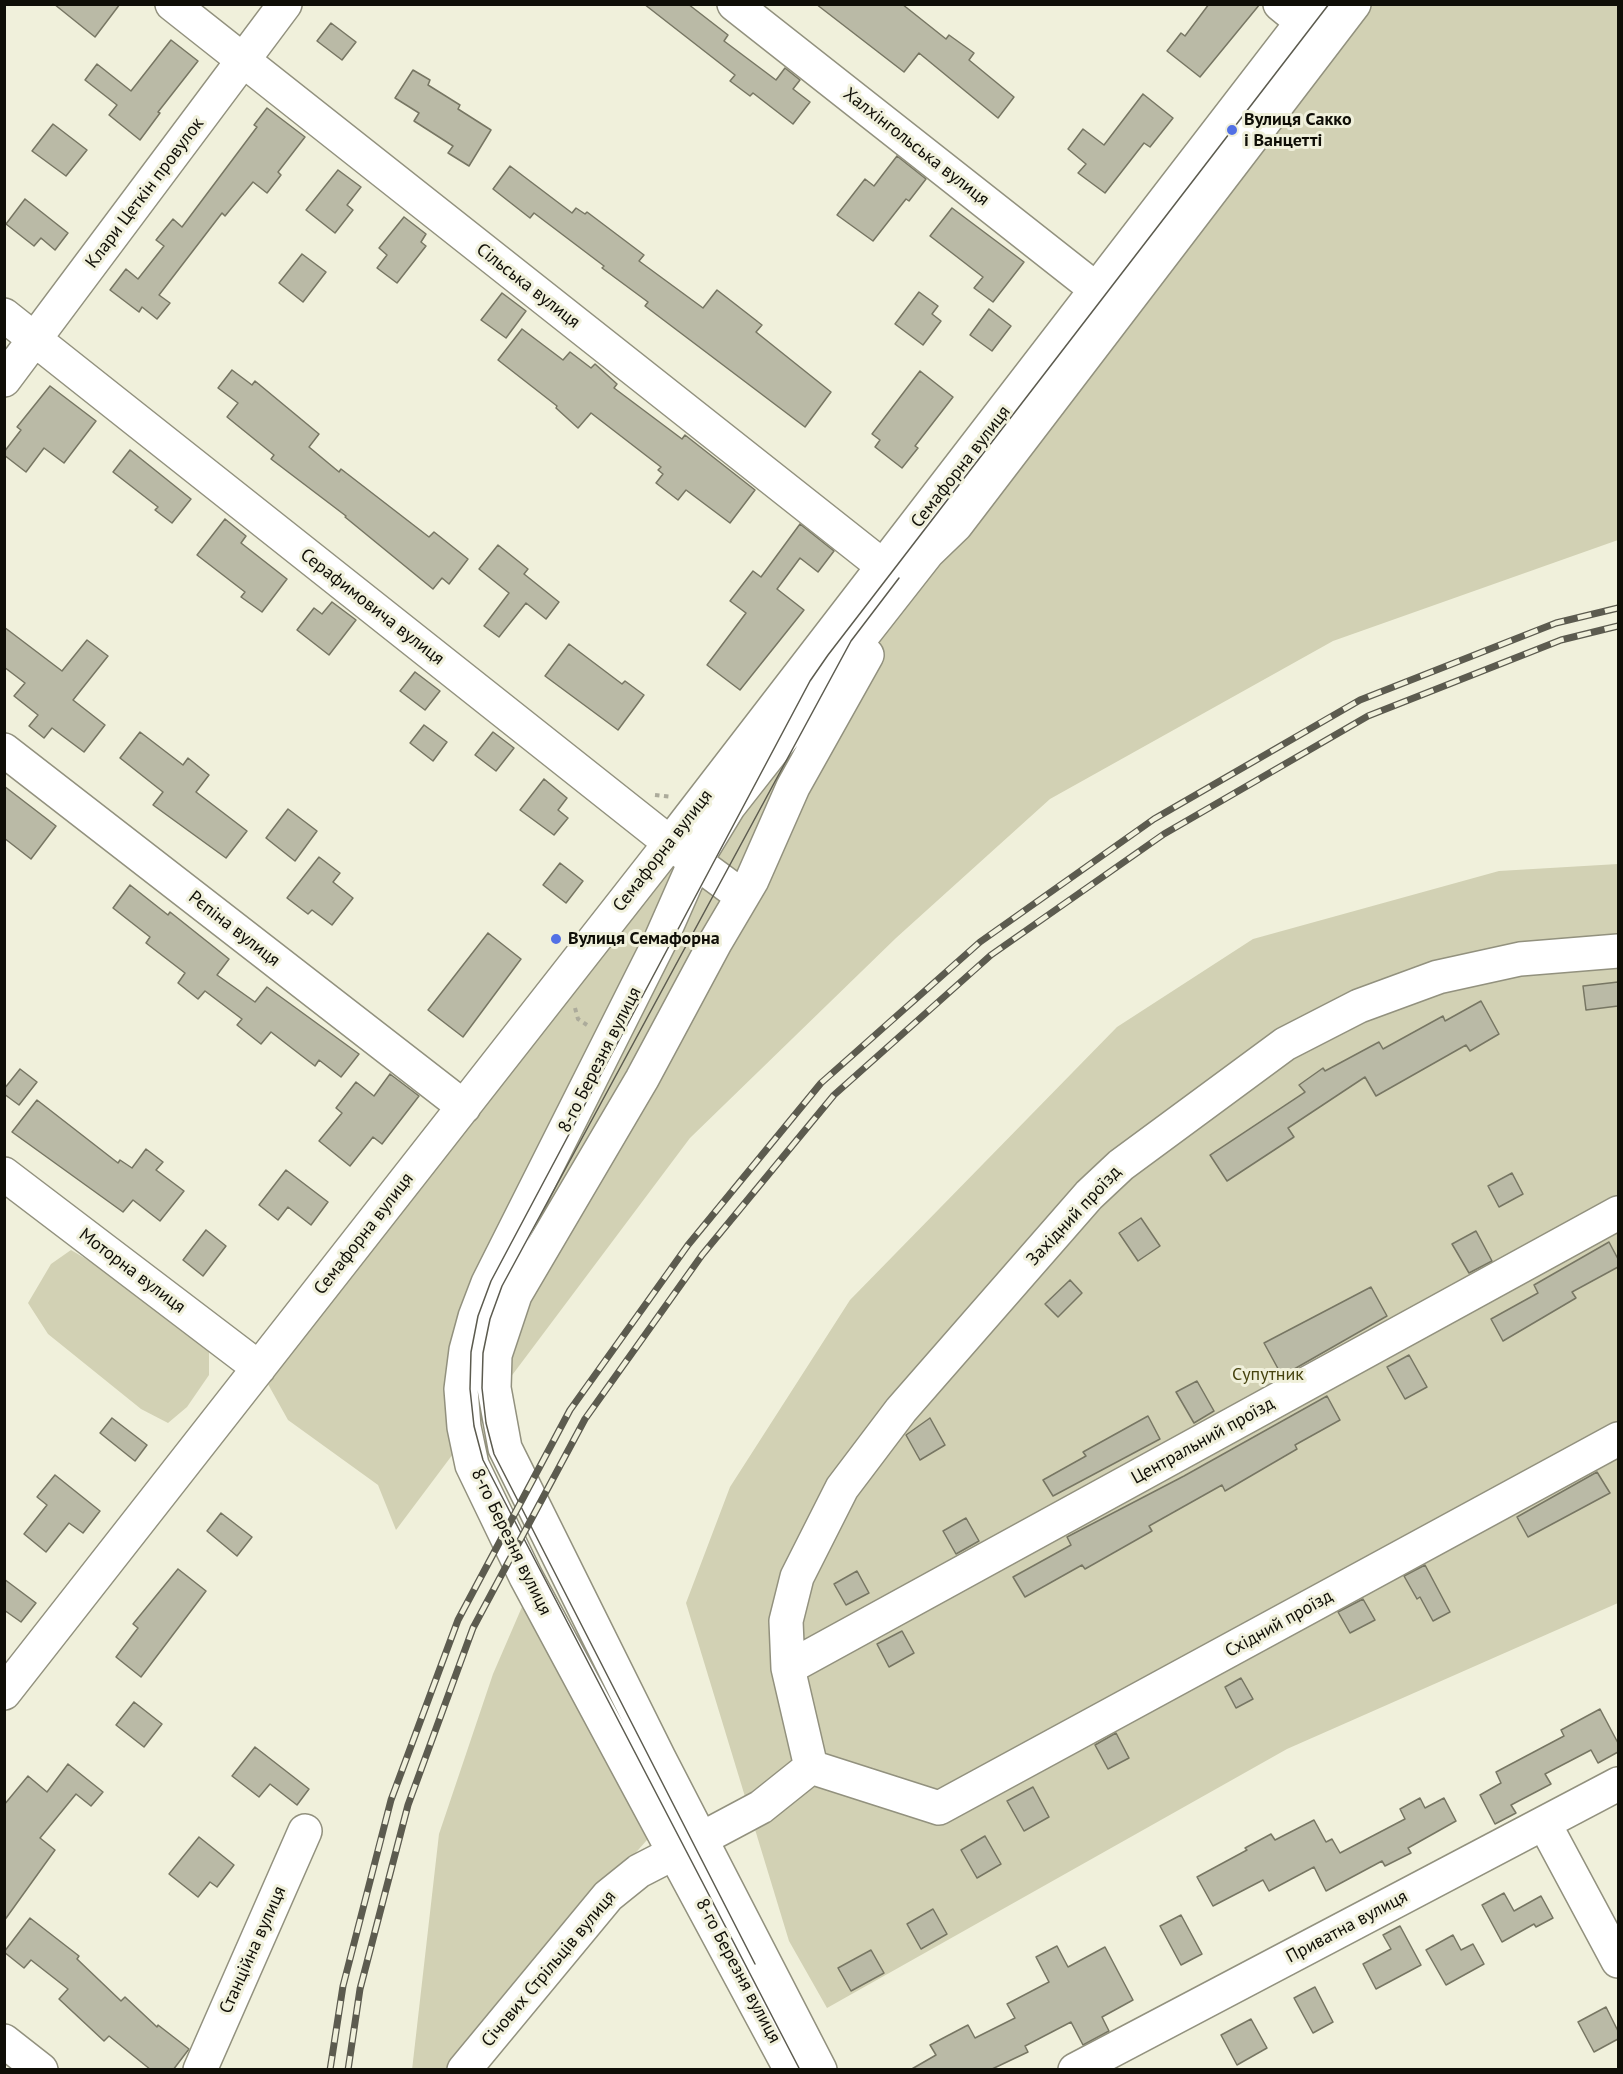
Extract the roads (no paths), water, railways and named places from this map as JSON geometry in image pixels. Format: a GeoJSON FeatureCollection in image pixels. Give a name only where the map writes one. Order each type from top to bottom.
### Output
{"type":"FeatureCollection","features":[{"type":"Feature","properties":{"kind":"street","name":"Сільська вулиця"},"geometry":{"type":"LineString","coordinates":[[172,4],[884,567]]}},
{"type":"Feature","properties":{"kind":"street","name":"Клари Цеткін провулок"},"geometry":{"type":"LineString","coordinates":[[4,380],[285,4]]}},
{"type":"Feature","properties":{"kind":"street","name":"Халхінгольська вулиця"},"geometry":{"type":"LineString","coordinates":[[734,4],[1097,290]]}},
{"type":"Feature","properties":{"kind":"street","name":"Семафорна вулиця"},"geometry":{"type":"LineString","coordinates":[[742,896],[761,864],[799,777],[881,632],[936,559],[956,525],[1354,4]]}},
{"type":"Feature","properties":{"kind":"street","name":"Семафорна вулиця"},"geometry":{"type":"LineString","coordinates":[[683,853],[884,567],[1097,290],[1299,10]]}},
{"type":"Feature","properties":{"kind":"street","name":"Серафимовича вулиця"},"geometry":{"type":"LineString","coordinates":[[4,315],[683,853],[742,896]]}},
{"type":"Feature","properties":{"kind":"street","name":"Семафорна вулиця"},"geometry":{"type":"LineString","coordinates":[[4,1693],[464,1107],[683,853],[729,806],[928,552],[956,525]]}},
{"type":"Feature","properties":{"kind":"street","name":"Рєпіна вулиця"},"geometry":{"type":"LineString","coordinates":[[4,750],[464,1107]]}},
{"type":"Feature","properties":{"kind":"street","name":"8-го Березня вулиця"},"geometry":{"type":"LineString","coordinates":[[683,853],[627,1008],[488,1283],[466,1350],[461,1389],[464,1427],[472,1465],[526,1577],[820,2070]]}},
{"type":"Feature","properties":{"kind":"street","name":"8-го Березня вулиця"},"geometry":{"type":"LineString","coordinates":[[742,896],[642,1079],[515,1295],[495,1355],[494,1388],[498,1421],[505,1448],[790,2070]]}},
{"type":"Feature","properties":{"kind":"street","name":"Західний проїзд"},"geometry":{"type":"LineString","coordinates":[[811,1767],[788,1668],[786,1621],[797,1577],[842,1488],[901,1410],[1089,1195],[1121,1164],[1285,1044],[1359,1006],[1438,977],[1520,959],[1618,951]]}},
{"type":"Feature","properties":{"kind":"street","name":"Моторна вулиця"},"geometry":{"type":"LineString","coordinates":[[4,1174],[260,1368]]}},
{"type":"Feature","properties":{"kind":"street","name":"Центральний проїзд"},"geometry":{"type":"LineString","coordinates":[[788,1668],[1618,1213]]}},
{"type":"Feature","properties":{"kind":"street","name":"Східний проїзд"},"geometry":{"type":"LineString","coordinates":[[811,1767],[939,1808],[1618,1439]]}},
{"type":"Feature","properties":{"kind":"street","name":"Січових Стрільців вулиця"},"geometry":{"type":"LineString","coordinates":[[464,2070],[608,1896],[639,1871],[761,1807],[811,1767]]}},
{"type":"Feature","properties":{"kind":"street","name":"Приватна вулиця"},"geometry":{"type":"LineString","coordinates":[[1075,2070],[1618,1784]]}},
{"type":"Feature","properties":{"kind":"street"},"geometry":{"type":"LineString","coordinates":[[1544,1823],[1618,1960]]}},
{"type":"Feature","properties":{"kind":"street","name":"Станційна вулиця"},"geometry":{"type":"LineString","coordinates":[[200,2070],[305,1831]]}},
{"type":"Feature","properties":{"kind":"street"},"geometry":{"type":"LineString","coordinates":[[4,2041],[41,2070]]}},
{"type":"Feature","properties":{"kind":"tram line"},"geometry":{"type":"LineString","coordinates":[[800,2070],[483,1460],[474,1426],[470,1389],[471,1352],[478,1316],[491,1281],[810,681],[1329,4]]}},
{"type":"Feature","properties":{"kind":"tram line"},"geometry":{"type":"LineString","coordinates":[[755,1964],[494,1454],[486,1423],[482,1388],[483,1353],[490,1319],[502,1286],[851,641],[899,578]]}},
{"type":"Feature","properties":{"kind":"railway"},"geometry":{"type":"LineString","coordinates":[[330,2070],[343,1986],[391,1800],[458,1620],[570,1410],[688,1245],[821,1083],[980,942],[1154,819],[1360,700],[1556,623],[1618,608]]}},
{"type":"Feature","properties":{"kind":"railway"},"geometry":{"type":"LineString","coordinates":[[348,2070],[360,1989],[408,1805],[473,1628],[585,1419],[702,1255],[834,1095],[991,955],[1164,834],[1368,716],[1561,640],[1618,626]]}},
{"type":"Feature","properties":{"kind":"place","name":"Вулиця Сакко і Ванцетті"},"geometry":{"type":"Point","coordinates":[1232,130]}},
{"type":"Feature","properties":{"kind":"place","name":"Вулиця Семафорна"},"geometry":{"type":"Point","coordinates":[556,939]}},
{"type":"Feature","properties":{"kind":"park label","name":"Супутник"},"geometry":{"type":"Point","coordinates":[1268,1375]}}]}
